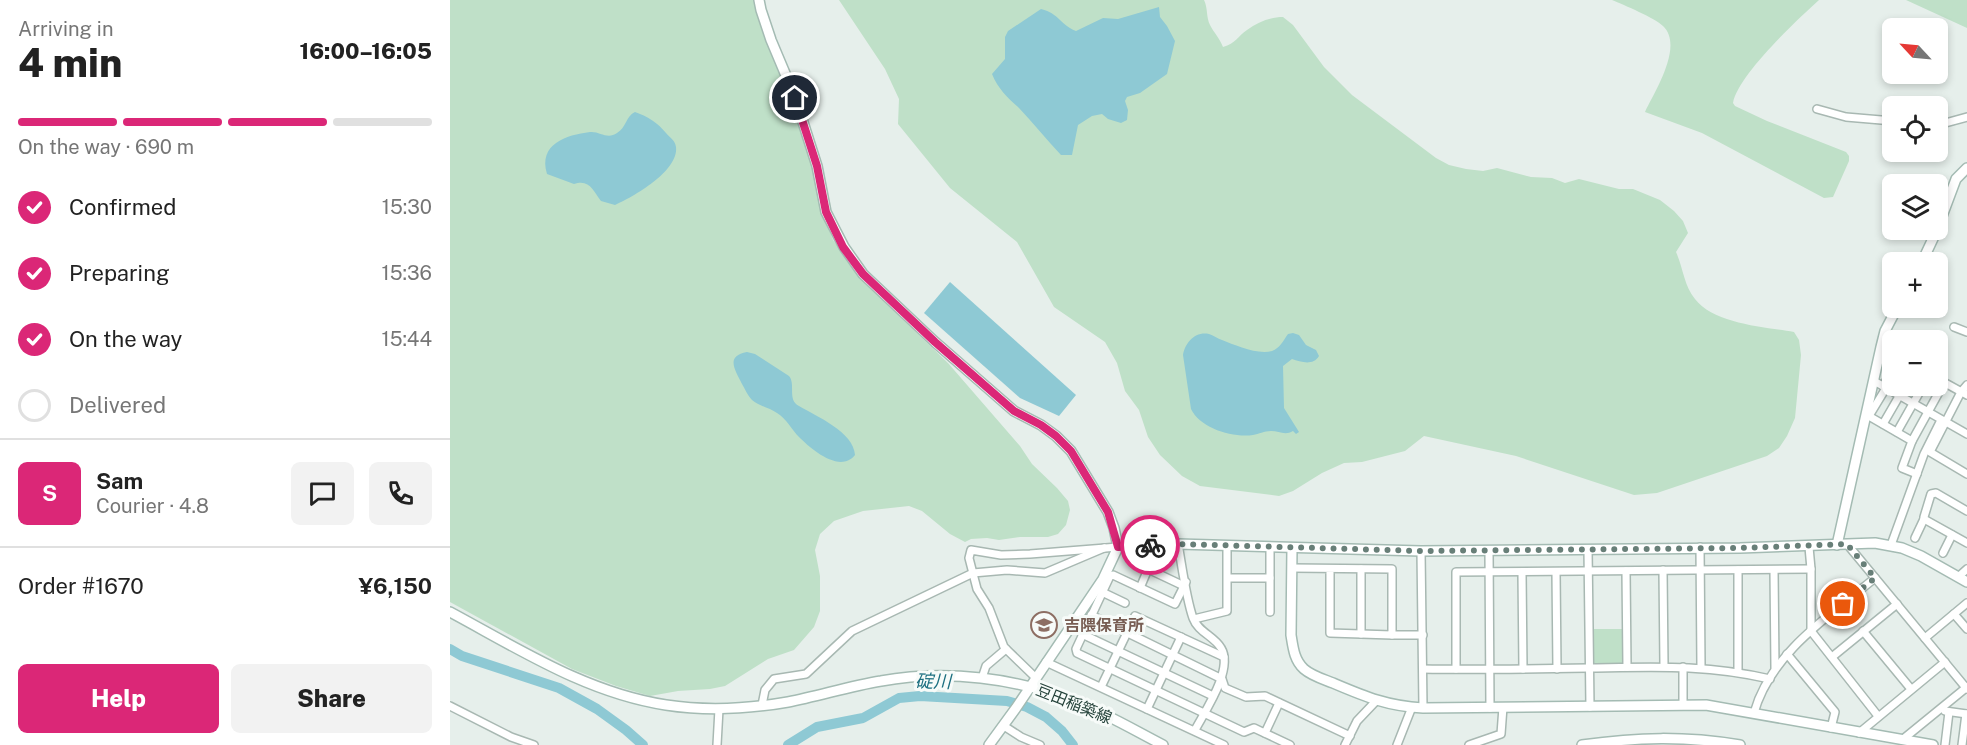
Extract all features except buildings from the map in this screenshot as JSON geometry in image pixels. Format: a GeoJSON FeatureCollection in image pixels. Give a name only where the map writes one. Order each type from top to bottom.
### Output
{"type":"FeatureCollection","features":[{"type":"Feature","properties":{"kind":"street"},"geometry":{"type":"LineString","coordinates":[[759,0],[771,40],[795,98],[817,166],[826,212],[843,247],[863,274],[935,342],[1014,411],[1049,431],[1071,451],[1108,512],[1118,547]]}},
{"type":"Feature","properties":{"kind":"street"},"geometry":{"type":"LineString","coordinates":[[1817,109],[1839,116],[1882,120]]}},
{"type":"Feature","properties":{"kind":"street"},"geometry":{"type":"LineString","coordinates":[[1948,122],[1967,117]]}},
{"type":"Feature","properties":{"kind":"street"},"geometry":{"type":"LineString","coordinates":[[1948,200],[1956,179],[1967,168]]}},
{"type":"Feature","properties":{"kind":"street"},"geometry":{"type":"LineString","coordinates":[[1842,545],[1881,347],[1885,331],[1892,318]]}},
{"type":"Feature","properties":{"kind":"street"},"geometry":{"type":"LineString","coordinates":[[1954,327],[1967,332]]}},
{"type":"Feature","properties":{"kind":"street"},"geometry":{"type":"LineString","coordinates":[[1874,381],[1882,385]]}},
{"type":"Feature","properties":{"kind":"street"},"geometry":{"type":"LineString","coordinates":[[1948,385],[1964,394]]}},
{"type":"Feature","properties":{"kind":"street"},"geometry":{"type":"LineString","coordinates":[[1891,545],[1924,454],[1943,421],[1964,394],[1967,385]]}},
{"type":"Feature","properties":{"kind":"street"},"geometry":{"type":"LineString","coordinates":[[1868,416],[1882,392]]}},
{"type":"Feature","properties":{"kind":"street"},"geometry":{"type":"LineString","coordinates":[[1883,424],[1899,396],[1967,434]]}},
{"type":"Feature","properties":{"kind":"street"},"geometry":{"type":"LineString","coordinates":[[1898,432],[1918,396]]}},
{"type":"Feature","properties":{"kind":"street"},"geometry":{"type":"LineString","coordinates":[[1917,474],[1902,468],[1912,441],[1935,396]]}},
{"type":"Feature","properties":{"kind":"street"},"geometry":{"type":"LineString","coordinates":[[1868,416],[1912,441]]}},
{"type":"Feature","properties":{"kind":"street"},"geometry":{"type":"LineString","coordinates":[[1943,421],[1930,452],[1967,474]]}},
{"type":"Feature","properties":{"kind":"street"},"geometry":{"type":"LineString","coordinates":[[1915,538],[1924,519],[1931,494],[1936,493],[1967,511]]}},
{"type":"Feature","properties":{"kind":"street"},"geometry":{"type":"LineString","coordinates":[[1924,519],[1967,543]]}},
{"type":"Feature","properties":{"kind":"street"},"geometry":{"type":"LineString","coordinates":[[1943,553],[1952,535]]}},
{"type":"Feature","properties":{"kind":"street"},"geometry":{"type":"LineString","coordinates":[[1036,678],[1006,649],[977,589],[969,558],[971,550],[1001,555],[1178,544],[1421,551],[1809,547],[1875,543],[1891,545],[1921,556],[1967,582]]}},
{"type":"Feature","properties":{"kind":"street"},"geometry":{"type":"LineString","coordinates":[[1178,544],[1194,619],[1200,629],[1222,650],[1224,657],[1222,679],[1195,730]]}},
{"type":"Feature","properties":{"kind":"street"},"geometry":{"type":"LineString","coordinates":[[1842,545],[1875,578],[1967,688],[1898,742]]}},
{"type":"Feature","properties":{"kind":"street"},"geometry":{"type":"LineString","coordinates":[[1194,619],[1227,611],[1227,546]]}},
{"type":"Feature","properties":{"kind":"street","name":"豆田稲築線"},"geometry":{"type":"LineString","coordinates":[[1027,691],[1108,574],[1118,547]]}},
{"type":"Feature","properties":{"kind":"street"},"geometry":{"type":"LineString","coordinates":[[1270,547],[1270,612]]}},
{"type":"Feature","properties":{"kind":"street"},"geometry":{"type":"LineString","coordinates":[[1700,547],[1701,667]]}},
{"type":"Feature","properties":{"kind":"street"},"geometry":{"type":"LineString","coordinates":[[1809,547],[1810,631],[1878,716]]}},
{"type":"Feature","properties":{"kind":"street"},"geometry":{"type":"LineString","coordinates":[[762,705],[765,690],[774,679],[806,674],[852,631],[974,573],[1007,570],[1045,573],[1104,548]]}},
{"type":"Feature","properties":{"kind":"street"},"geometry":{"type":"LineString","coordinates":[[1292,548],[1291,634],[1298,662],[1311,674],[1376,701],[1423,708],[1706,705],[1898,742],[1931,745]]}},
{"type":"Feature","properties":{"kind":"street"},"geometry":{"type":"LineString","coordinates":[[1588,549],[1590,706]]}},
{"type":"Feature","properties":{"kind":"street"},"geometry":{"type":"LineString","coordinates":[[1489,550],[1490,708]]}},
{"type":"Feature","properties":{"kind":"street"},"geometry":{"type":"LineString","coordinates":[[1421,551],[1423,708]]}},
{"type":"Feature","properties":{"kind":"street"},"geometry":{"type":"LineString","coordinates":[[1292,568],[1392,569],[1392,635]]}},
{"type":"Feature","properties":{"kind":"street"},"geometry":{"type":"LineString","coordinates":[[1140,588],[1148,569],[1185,584]]}},
{"type":"Feature","properties":{"kind":"street"},"geometry":{"type":"LineString","coordinates":[[1330,569],[1330,633],[1423,635]]}},
{"type":"Feature","properties":{"kind":"street"},"geometry":{"type":"LineString","coordinates":[[1360,634],[1361,569]]}},
{"type":"Feature","properties":{"kind":"street"},"geometry":{"type":"LineString","coordinates":[[1456,669],[1456,572],[1811,569]]}},
{"type":"Feature","properties":{"kind":"street"},"geometry":{"type":"LineString","coordinates":[[1958,577],[1967,569]]}},
{"type":"Feature","properties":{"kind":"street"},"geometry":{"type":"LineString","coordinates":[[1663,570],[1664,666]]}},
{"type":"Feature","properties":{"kind":"street"},"geometry":{"type":"LineString","coordinates":[[1738,570],[1738,671]]}},
{"type":"Feature","properties":{"kind":"street"},"geometry":{"type":"LineString","coordinates":[[1774,570],[1775,668]]}},
{"type":"Feature","properties":{"kind":"street"},"geometry":{"type":"LineString","coordinates":[[1626,571],[1627,667]]}},
{"type":"Feature","properties":{"kind":"street"},"geometry":{"type":"LineString","coordinates":[[1556,572],[1557,669]]}},
{"type":"Feature","properties":{"kind":"street"},"geometry":{"type":"LineString","coordinates":[[1522,573],[1523,669]]}},
{"type":"Feature","properties":{"kind":"street"},"geometry":{"type":"LineString","coordinates":[[1185,584],[1175,604],[1108,574],[1075,651],[1245,732],[1254,728],[1290,745]]}},
{"type":"Feature","properties":{"kind":"street"},"geometry":{"type":"LineString","coordinates":[[1228,578],[1269,578]]}},
{"type":"Feature","properties":{"kind":"street"},"geometry":{"type":"LineString","coordinates":[[1754,713],[1775,668],[1787,654],[1810,631],[1875,578]]}},
{"type":"Feature","properties":{"kind":"street"},"geometry":{"type":"LineString","coordinates":[[1102,592],[1125,603]]}},
{"type":"Feature","properties":{"kind":"street"},"geometry":{"type":"LineString","coordinates":[[1925,638],[1967,603]]}},
{"type":"Feature","properties":{"kind":"street"},"geometry":{"type":"LineString","coordinates":[[1832,657],[1897,604]]}},
{"type":"Feature","properties":{"kind":"street"},"geometry":{"type":"LineString","coordinates":[[450,612],[565,674],[604,689],[665,705],[719,709],[762,705],[907,677],[982,678],[1027,691],[1004,726],[988,745]]}},
{"type":"Feature","properties":{"kind":"street"},"geometry":{"type":"LineString","coordinates":[[1954,614],[1967,629]]}},
{"type":"Feature","properties":{"kind":"street"},"geometry":{"type":"LineString","coordinates":[[1091,615],[1222,679],[1225,688],[1242,696],[1265,696],[1350,736]]}},
{"type":"Feature","properties":{"kind":"street"},"geometry":{"type":"LineString","coordinates":[[1101,687],[1135,616],[1224,657]]}},
{"type":"Feature","properties":{"kind":"street"},"geometry":{"type":"LineString","coordinates":[[1863,631],[1911,689]]}},
{"type":"Feature","properties":{"kind":"street"},"geometry":{"type":"LineString","coordinates":[[1082,634],[1213,696]]}},
{"type":"Feature","properties":{"kind":"street"},"geometry":{"type":"LineString","coordinates":[[1147,709],[1181,637]]}},
{"type":"Feature","properties":{"kind":"street"},"geometry":{"type":"LineString","coordinates":[[982,678],[986,666],[1006,649]]}},
{"type":"Feature","properties":{"kind":"street"},"geometry":{"type":"LineString","coordinates":[[1787,654],[1835,712],[1831,728]]}},
{"type":"Feature","properties":{"kind":"street"},"geometry":{"type":"LineString","coordinates":[[1046,662],[1224,745]]}},
{"type":"Feature","properties":{"kind":"street"},"geometry":{"type":"LineString","coordinates":[[1858,733],[1945,662]]}},
{"type":"Feature","properties":{"kind":"street"},"geometry":{"type":"LineString","coordinates":[[1683,667],[1683,705]]}},
{"type":"Feature","properties":{"kind":"street"},"geometry":{"type":"LineString","coordinates":[[1423,669],[1701,667],[1738,671],[1770,679]]}},
{"type":"Feature","properties":{"kind":"street","name":"豆田稲築線"},"geometry":{"type":"LineString","coordinates":[[1027,691],[1045,690],[1092,708],[1163,745]]}},
{"type":"Feature","properties":{"kind":"street"},"geometry":{"type":"LineString","coordinates":[[1345,745],[1357,721],[1376,701]]}},
{"type":"Feature","properties":{"kind":"street"},"geometry":{"type":"LineString","coordinates":[[1265,733],[1279,703]]}},
{"type":"Feature","properties":{"kind":"street"},"geometry":{"type":"LineString","coordinates":[[450,706],[511,737],[534,745]]}},
{"type":"Feature","properties":{"kind":"street"},"geometry":{"type":"LineString","coordinates":[[1396,745],[1412,707]]}},
{"type":"Feature","properties":{"kind":"street"},"geometry":{"type":"LineString","coordinates":[[1469,745],[1501,734],[1503,707]]}},
{"type":"Feature","properties":{"kind":"street"},"geometry":{"type":"LineString","coordinates":[[717,745],[719,709]]}},
{"type":"Feature","properties":{"kind":"street"},"geometry":{"type":"LineString","coordinates":[[1940,710],[1967,714],[1962,745]]}},
{"type":"Feature","properties":{"kind":"street"},"geometry":{"type":"LineString","coordinates":[[1945,745],[1949,712]]}},
{"type":"Feature","properties":{"kind":"street"},"geometry":{"type":"LineString","coordinates":[[1004,726],[1040,745]]}},
{"type":"Feature","properties":{"kind":"street"},"geometry":{"type":"LineString","coordinates":[[1582,745],[1631,738],[1670,737],[1740,745]]}},
{"type":"Feature","properties":{"kind":"green space"},"geometry":{"type":"Polygon","coordinates":[[[450,0],[757,0],[794,101],[815,169],[826,222],[833,240],[863,281],[948,363],[1020,446],[1032,464],[1068,501],[1070,510],[1066,525],[1058,534],[1048,537],[999,540],[987,538],[971,539],[965,542],[950,534],[922,511],[909,506],[863,511],[834,521],[820,534],[815,550],[820,576],[820,611],[814,627],[794,650],[768,659],[725,686],[710,689],[650,696],[616,686],[572,669],[450,602],[450,0]]]}},
{"type":"Feature","properties":{"kind":"green space"},"geometry":{"type":"Polygon","coordinates":[[[839,0],[1204,0],[1209,22],[1223,47],[1231,44],[1260,22],[1283,17],[1293,25],[1324,67],[1352,95],[1436,158],[1449,165],[1483,171],[1497,168],[1531,177],[1552,178],[1565,183],[1579,179],[1619,189],[1633,189],[1660,200],[1674,211],[1683,221],[1688,233],[1676,252],[1688,288],[1695,299],[1714,314],[1741,323],[1794,332],[1799,340],[1801,355],[1795,418],[1787,436],[1779,448],[1767,456],[1657,493],[1634,495],[1516,456],[1424,436],[1405,451],[1362,462],[1344,463],[1322,473],[1293,491],[1279,496],[1200,486],[1182,476],[1160,455],[1148,437],[1139,410],[1125,391],[1117,363],[1105,342],[1054,307],[1017,242],[950,188],[898,124],[899,99],[885,69],[839,0]]]}},
{"type":"Feature","properties":{"kind":"green space"},"geometry":{"type":"Polygon","coordinates":[[[1612,0],[1819,0],[1783,34],[1757,63],[1737,91],[1733,103],[1767,121],[1846,152],[1849,161],[1833,197],[1824,198],[1702,133],[1645,112],[1666,69],[1670,45],[1669,35],[1663,26],[1653,19],[1612,0]]]}},
{"type":"Feature","properties":{"kind":"green space"},"geometry":{"type":"Polygon","coordinates":[[[1906,0],[1967,0],[1967,28],[1906,0]]]}},
{"type":"Feature","properties":{"kind":"green space"},"geometry":{"type":"Polygon","coordinates":[[[1593,629],[1624,629],[1625,664],[1594,665],[1593,629]]]}},
{"type":"Feature","properties":{"kind":"water"},"geometry":{"type":"Polygon","coordinates":[[[1159,7],[1160,17],[1175,41],[1167,74],[1140,93],[1127,97],[1125,101],[1128,110],[1127,120],[1121,123],[1108,119],[1102,114],[1092,116],[1078,125],[1072,155],[1061,155],[1004,93],[992,74],[1005,59],[1005,37],[1008,31],[1041,9],[1076,31],[1103,18],[1118,19],[1159,7]]]}},
{"type":"Feature","properties":{"kind":"water"},"geometry":{"type":"Polygon","coordinates":[[[635,112],[659,126],[676,147],[675,156],[670,165],[653,182],[615,205],[601,201],[584,183],[574,184],[547,174],[545,164],[547,155],[556,143],[590,132],[613,135],[620,131],[635,112]]]}},
{"type":"Feature","properties":{"kind":"water"},"geometry":{"type":"Polygon","coordinates":[[[950,282],[1076,395],[1059,416],[1020,398],[924,313],[950,282]]]}},
{"type":"Feature","properties":{"kind":"water"},"geometry":{"type":"Polygon","coordinates":[[[1209,334],[1246,349],[1266,352],[1277,348],[1288,334],[1299,335],[1306,345],[1316,350],[1319,356],[1310,362],[1292,359],[1283,366],[1284,408],[1299,432],[1296,434],[1293,431],[1285,433],[1266,431],[1253,435],[1236,435],[1209,426],[1195,416],[1191,409],[1183,355],[1186,346],[1195,336],[1209,334]]]}},
{"type":"Feature","properties":{"kind":"water"},"geometry":{"type":"Polygon","coordinates":[[[747,352],[755,354],[789,376],[795,403],[841,432],[853,447],[855,455],[842,462],[826,458],[804,442],[780,415],[752,400],[739,379],[734,364],[736,357],[747,352]]]}},
{"type":"Feature","properties":{"kind":"waterway","name":"碇川"},"geometry":{"type":"LineString","coordinates":[[450,649],[462,656],[559,688],[597,709],[643,745]]}},
{"type":"Feature","properties":{"kind":"waterway","name":"碇川"},"geometry":{"type":"LineString","coordinates":[[788,745],[817,727],[863,718],[899,698],[920,696],[1007,701],[1027,707],[1046,717],[1073,745]]}},
{"type":"Feature","properties":{"kind":"way so far"},"geometry":{"type":"LineString","coordinates":[[1150,545],[1421,551],[1809,547],[1847,544],[1875,578],[1843,604]]}},
{"type":"Feature","properties":{"kind":"place","name":"吉隈保育所"},"geometry":{"type":"Point","coordinates":[1044,625]}},
{"type":"Feature","properties":{"kind":"route"},"geometry":{"type":"LineString","coordinates":[[795,98],[817,166],[826,212],[843,247],[863,274],[935,342],[1014,411],[1041,425],[1071,451],[1108,512],[1118,547],[1150,545]]}}]}
